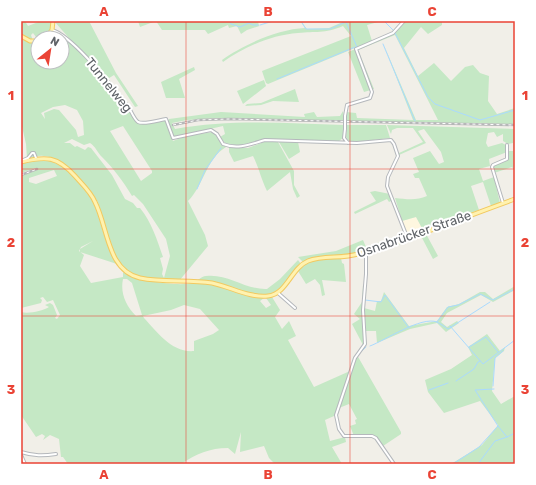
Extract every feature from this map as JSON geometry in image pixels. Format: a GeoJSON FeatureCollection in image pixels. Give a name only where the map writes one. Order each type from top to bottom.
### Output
{"type":"FeatureCollection","features":[{"type":"Feature","properties":{"kind":"main road"},"geometry":{"type":"LineString","coordinates":[[52,30],[53,21]]}},
{"type":"Feature","properties":{"kind":"main road"},"geometry":{"type":"LineString","coordinates":[[21,36],[30,41]]}},
{"type":"Feature","properties":{"kind":"main road"},"geometry":{"type":"LineString","coordinates":[[21,161],[36,158],[52,159],[63,164],[91,194],[98,208],[112,251],[120,266],[126,273],[148,280],[214,283],[259,296],[278,293]]}},
{"type":"Feature","properties":{"kind":"main road","name":"Osnabrücker Straße"},"geometry":{"type":"LineString","coordinates":[[278,293],[306,262],[366,252],[515,199]]}},
{"type":"Feature","properties":{"kind":"street"},"geometry":{"type":"LineString","coordinates":[[340,142],[344,138],[345,116],[348,105],[370,98],[372,92],[356,48],[393,33],[404,21]]}},
{"type":"Feature","properties":{"kind":"street","name":"Tunnelweg"},"geometry":{"type":"LineString","coordinates":[[70,41],[83,53],[127,105],[137,120],[142,122],[166,119],[173,138],[211,130],[217,134],[223,144],[229,146],[248,146],[265,140],[340,142]]}},
{"type":"Feature","properties":{"kind":"street"},"geometry":{"type":"LineString","coordinates":[[344,138],[348,143]]}},
{"type":"Feature","properties":{"kind":"street"},"geometry":{"type":"LineString","coordinates":[[340,142],[348,143],[388,139],[394,144],[397,158],[388,177],[387,186],[407,237]]}},
{"type":"Feature","properties":{"kind":"street"},"geometry":{"type":"LineString","coordinates":[[503,203],[492,168],[493,164],[507,159],[508,145]]}},
{"type":"Feature","properties":{"kind":"street"},"geometry":{"type":"LineString","coordinates":[[21,161],[28,158],[32,153],[34,153],[36,158]]}},
{"type":"Feature","properties":{"kind":"street"},"geometry":{"type":"LineString","coordinates":[[366,252],[366,284],[363,310],[365,344],[355,358],[335,418],[340,432],[344,436],[372,436],[376,438],[394,464]]}},
{"type":"Feature","properties":{"kind":"street"},"geometry":{"type":"LineString","coordinates":[[278,293],[294,308]]}},
{"type":"Feature","properties":{"kind":"street"},"geometry":{"type":"LineString","coordinates":[[21,452],[42,456],[56,454]]}},
{"type":"Feature","properties":{"kind":"street"},"geometry":{"type":"LineString","coordinates":[[21,455],[26,464]]}},
{"type":"Feature","properties":{"kind":"shaded area"},"geometry":{"type":"Polygon","coordinates":[[[416,217],[423,230],[408,236],[402,221],[416,217]]]}},
{"type":"Feature","properties":{"kind":"green space"},"geometry":{"type":"Polygon","coordinates":[[[21,21],[25,21],[28,26],[41,21],[52,21],[50,30],[30,30],[30,40],[21,35],[21,21]]]}},
{"type":"Feature","properties":{"kind":"green space"},"geometry":{"type":"Polygon","coordinates":[[[54,21],[89,21],[116,73],[138,106],[135,107],[114,75],[106,80],[70,39],[70,30],[62,30],[54,21]]]}},
{"type":"Feature","properties":{"kind":"green space"},"geometry":{"type":"Polygon","coordinates":[[[138,21],[156,21],[140,27],[138,21]]]}},
{"type":"Feature","properties":{"kind":"green space"},"geometry":{"type":"Polygon","coordinates":[[[156,21],[258,21],[259,26],[275,21],[247,30],[241,34],[237,26],[229,28],[228,25],[208,34],[205,30],[162,30],[156,21]]]}},
{"type":"Feature","properties":{"kind":"green space"},"geometry":{"type":"Polygon","coordinates":[[[300,21],[307,29],[329,28],[345,21],[378,22],[367,25],[372,41],[268,84],[266,83],[262,71],[351,36],[343,26],[325,31],[304,32],[278,36],[240,51],[223,62],[222,60],[230,54],[261,39],[284,31],[305,28],[300,21]]]}},
{"type":"Feature","properties":{"kind":"green space"},"geometry":{"type":"Polygon","coordinates":[[[405,21],[442,21],[442,25],[428,34],[421,27],[404,48],[418,76],[434,63],[451,81],[465,67],[473,65],[480,73],[489,76],[488,101],[497,114],[515,108],[515,124],[347,121],[346,112],[356,113],[357,118],[413,120],[383,43],[416,120],[438,120],[395,35],[358,50],[374,89],[364,92],[348,52],[393,34],[405,21]]]}},
{"type":"Feature","properties":{"kind":"green space"},"geometry":{"type":"Polygon","coordinates":[[[21,38],[30,42],[30,70],[70,70],[70,41],[82,52],[137,122],[165,120],[173,141],[186,136],[213,132],[226,147],[219,152],[209,165],[198,188],[188,201],[205,235],[208,246],[179,281],[142,278],[128,273],[118,261],[114,253],[98,203],[91,192],[67,167],[60,162],[44,156],[36,156],[27,159],[26,144],[21,122],[21,38]],[[65,105],[53,107],[41,113],[45,119],[44,113],[54,109],[59,110],[76,130],[78,137],[84,135],[83,121],[77,110],[65,105]],[[123,126],[110,131],[141,181],[152,173],[152,171],[123,126]],[[72,139],[64,143],[70,143],[75,147],[77,146],[85,150],[88,147],[91,148],[112,175],[125,199],[133,203],[137,208],[140,208],[144,214],[151,226],[163,257],[160,258],[164,278],[170,256],[166,239],[143,204],[134,195],[132,196],[118,175],[90,143],[84,145],[72,139]]]}},
{"type":"Feature","properties":{"kind":"green space"},"geometry":{"type":"Polygon","coordinates":[[[194,67],[195,70],[179,79],[185,98],[166,98],[161,82],[194,67]]]}},
{"type":"Feature","properties":{"kind":"green space"},"geometry":{"type":"Polygon","coordinates":[[[264,80],[266,86],[243,104],[237,91],[264,80]]]}},
{"type":"Feature","properties":{"kind":"green space"},"geometry":{"type":"Polygon","coordinates":[[[295,89],[299,102],[273,101],[261,105],[245,106],[247,104],[261,103],[295,89]]]}},
{"type":"Feature","properties":{"kind":"green space"},"geometry":{"type":"Polygon","coordinates":[[[343,111],[344,121],[218,118],[187,120],[172,123],[175,129],[238,123],[343,125],[343,138],[339,141],[266,140],[251,145],[239,146],[225,143],[220,137],[225,134],[223,126],[174,137],[167,122],[169,119],[221,112],[305,117],[304,114],[314,112],[317,117],[340,116],[343,111]]]}},
{"type":"Feature","properties":{"kind":"green space"},"geometry":{"type":"Polygon","coordinates":[[[347,125],[386,125],[390,138],[356,142],[349,141],[346,137],[347,125]]]}},
{"type":"Feature","properties":{"kind":"green space"},"geometry":{"type":"Polygon","coordinates":[[[387,125],[515,129],[515,171],[512,167],[494,173],[493,166],[509,159],[508,151],[513,151],[513,143],[508,144],[503,141],[503,134],[497,137],[494,132],[488,133],[486,143],[488,147],[502,143],[506,145],[507,152],[489,159],[490,166],[479,169],[483,181],[494,177],[500,203],[491,206],[483,182],[471,186],[479,210],[423,230],[416,217],[402,221],[395,198],[415,199],[427,196],[419,178],[415,178],[413,174],[419,172],[413,158],[430,151],[439,164],[444,162],[441,152],[424,129],[418,131],[426,143],[399,155],[399,153],[423,142],[413,128],[397,128],[392,130],[391,134],[387,125]]]}},
{"type":"Feature","properties":{"kind":"green space"},"geometry":{"type":"Polygon","coordinates":[[[264,142],[278,142],[294,171],[294,185],[300,196],[297,198],[293,189],[290,172],[267,191],[253,156],[234,162],[229,152],[229,147],[248,148],[264,142]]]}},
{"type":"Feature","properties":{"kind":"green space"},"geometry":{"type":"Polygon","coordinates":[[[279,142],[298,142],[300,152],[289,159],[279,142]]]}},
{"type":"Feature","properties":{"kind":"green space"},"geometry":{"type":"Polygon","coordinates":[[[43,159],[57,164],[78,181],[92,200],[105,238],[117,264],[80,252],[84,255],[80,266],[91,283],[123,277],[123,272],[146,280],[177,284],[192,283],[204,276],[214,276],[229,279],[259,289],[267,289],[280,279],[298,260],[301,264],[285,283],[276,291],[263,295],[264,298],[260,301],[266,308],[271,305],[266,298],[272,297],[280,310],[275,317],[282,329],[289,321],[296,336],[288,340],[314,387],[350,371],[334,416],[325,420],[330,441],[345,437],[346,442],[332,447],[342,464],[275,464],[269,458],[264,446],[240,452],[241,432],[235,454],[228,448],[209,450],[192,457],[181,464],[68,464],[63,457],[61,457],[59,439],[50,435],[43,440],[45,436],[42,434],[36,437],[21,415],[21,375],[23,374],[21,372],[21,312],[24,313],[43,310],[49,307],[45,305],[50,303],[53,305],[57,315],[55,318],[57,319],[60,315],[53,300],[47,302],[43,297],[40,298],[42,300],[41,303],[21,308],[21,176],[37,170],[36,168],[21,173],[21,164],[43,159]],[[54,170],[29,178],[29,182],[36,184],[57,176],[54,170]],[[123,279],[123,294],[129,308],[136,316],[142,315],[132,283],[127,279],[123,279]],[[184,305],[171,310],[143,316],[160,335],[179,349],[194,351],[194,341],[213,334],[219,330],[200,309],[184,305]]]}},
{"type":"Feature","properties":{"kind":"green space"},"geometry":{"type":"Polygon","coordinates":[[[375,191],[390,194],[393,200],[389,202],[387,199],[355,214],[354,212],[376,201],[370,192],[375,191]]]}},
{"type":"Feature","properties":{"kind":"green space"},"geometry":{"type":"Polygon","coordinates":[[[425,232],[438,256],[433,259],[421,236],[383,251],[381,248],[425,232]]]}},
{"type":"Feature","properties":{"kind":"green space"},"geometry":{"type":"Polygon","coordinates":[[[404,234],[403,237],[358,253],[313,258],[303,262],[298,257],[336,251],[363,240],[366,247],[404,234]]]}},
{"type":"Feature","properties":{"kind":"green space"},"geometry":{"type":"Polygon","coordinates":[[[341,258],[342,263],[344,264],[346,282],[322,280],[325,295],[322,296],[320,285],[315,279],[306,284],[298,271],[312,261],[341,258]]]}},
{"type":"Feature","properties":{"kind":"green space"},"geometry":{"type":"Polygon","coordinates":[[[365,284],[362,309],[365,335],[363,345],[352,324],[360,319],[354,314],[362,302],[363,285],[365,284]]]}},
{"type":"Feature","properties":{"kind":"green space"},"geometry":{"type":"Polygon","coordinates":[[[515,286],[515,290],[493,302],[481,295],[447,313],[441,322],[447,327],[457,321],[459,323],[446,332],[437,323],[410,329],[377,343],[376,331],[366,331],[364,308],[375,311],[377,301],[381,301],[384,292],[409,326],[437,321],[447,307],[459,304],[480,292],[485,292],[493,299],[515,286]]]}},
{"type":"Feature","properties":{"kind":"green space"},"geometry":{"type":"Polygon","coordinates":[[[487,334],[500,351],[505,347],[504,351],[495,358],[492,391],[501,404],[515,396],[515,464],[451,464],[482,445],[498,425],[480,401],[444,413],[428,392],[425,380],[451,369],[472,355],[468,347],[487,334]]]}},
{"type":"Feature","properties":{"kind":"green space"},"geometry":{"type":"Polygon","coordinates":[[[357,355],[401,432],[401,434],[383,446],[375,436],[354,436],[350,426],[356,424],[355,420],[357,419],[349,404],[339,408],[357,355]]]}},
{"type":"Feature","properties":{"kind":"waterway"},"geometry":{"type":"LineString","coordinates":[[229,21],[231,24],[240,27],[249,23],[258,25]]}},
{"type":"Feature","properties":{"kind":"waterway"},"geometry":{"type":"LineString","coordinates":[[260,25],[273,21]]}},
{"type":"Feature","properties":{"kind":"waterway"},"geometry":{"type":"LineString","coordinates":[[301,21],[306,29],[330,29],[346,22],[357,47]]}},
{"type":"Feature","properties":{"kind":"waterway"},"geometry":{"type":"LineString","coordinates":[[384,21],[394,31]]}},
{"type":"Feature","properties":{"kind":"waterway"},"geometry":{"type":"LineString","coordinates":[[369,44],[395,33],[428,97],[435,104],[480,120],[515,110]]}},
{"type":"Feature","properties":{"kind":"waterway"},"geometry":{"type":"LineString","coordinates":[[383,44],[415,121]]}},
{"type":"Feature","properties":{"kind":"waterway"},"geometry":{"type":"LineString","coordinates":[[277,79],[355,47]]}},
{"type":"Feature","properties":{"kind":"waterway"},"geometry":{"type":"LineString","coordinates":[[197,189],[205,170],[221,148]]}},
{"type":"Feature","properties":{"kind":"waterway"},"geometry":{"type":"LineString","coordinates":[[437,322],[448,307],[458,305],[480,294],[493,300],[515,289]]}},
{"type":"Feature","properties":{"kind":"waterway"},"geometry":{"type":"LineString","coordinates":[[365,300],[381,302],[385,295],[409,328]]}},
{"type":"Feature","properties":{"kind":"waterway"},"geometry":{"type":"LineString","coordinates":[[370,346],[422,322],[437,322],[448,329],[490,302]]}},
{"type":"Feature","properties":{"kind":"waterway"},"geometry":{"type":"LineString","coordinates":[[450,326],[483,364],[515,340]]}},
{"type":"Feature","properties":{"kind":"waterway"},"geometry":{"type":"LineString","coordinates":[[469,347],[486,337],[498,352]]}},
{"type":"Feature","properties":{"kind":"waterway"},"geometry":{"type":"LineString","coordinates":[[359,354],[366,347]]}},
{"type":"Feature","properties":{"kind":"waterway"},"geometry":{"type":"LineString","coordinates":[[493,386],[495,358],[503,351]]}},
{"type":"Feature","properties":{"kind":"waterway"},"geometry":{"type":"LineString","coordinates":[[351,372],[356,358]]}},
{"type":"Feature","properties":{"kind":"waterway"},"geometry":{"type":"LineString","coordinates":[[456,381],[474,369],[480,361]]}},
{"type":"Feature","properties":{"kind":"waterway"},"geometry":{"type":"LineString","coordinates":[[429,390],[448,383]]}},
{"type":"Feature","properties":{"kind":"waterway"},"geometry":{"type":"LineString","coordinates":[[494,389],[475,390],[498,426]]}},
{"type":"Feature","properties":{"kind":"waterway"},"geometry":{"type":"LineString","coordinates":[[453,464],[479,447],[498,426],[507,437],[515,433]]}},
{"type":"Feature","properties":{"kind":"waterway"},"geometry":{"type":"LineString","coordinates":[[478,464],[495,441],[507,437]]}},
{"type":"Feature","properties":{"kind":"railway"},"geometry":{"type":"LineString","coordinates":[[173,125],[198,120],[229,119],[515,125]]}},
{"type":"Feature","properties":{"kind":"railway"},"geometry":{"type":"LineString","coordinates":[[21,175],[37,169]]}}]}
